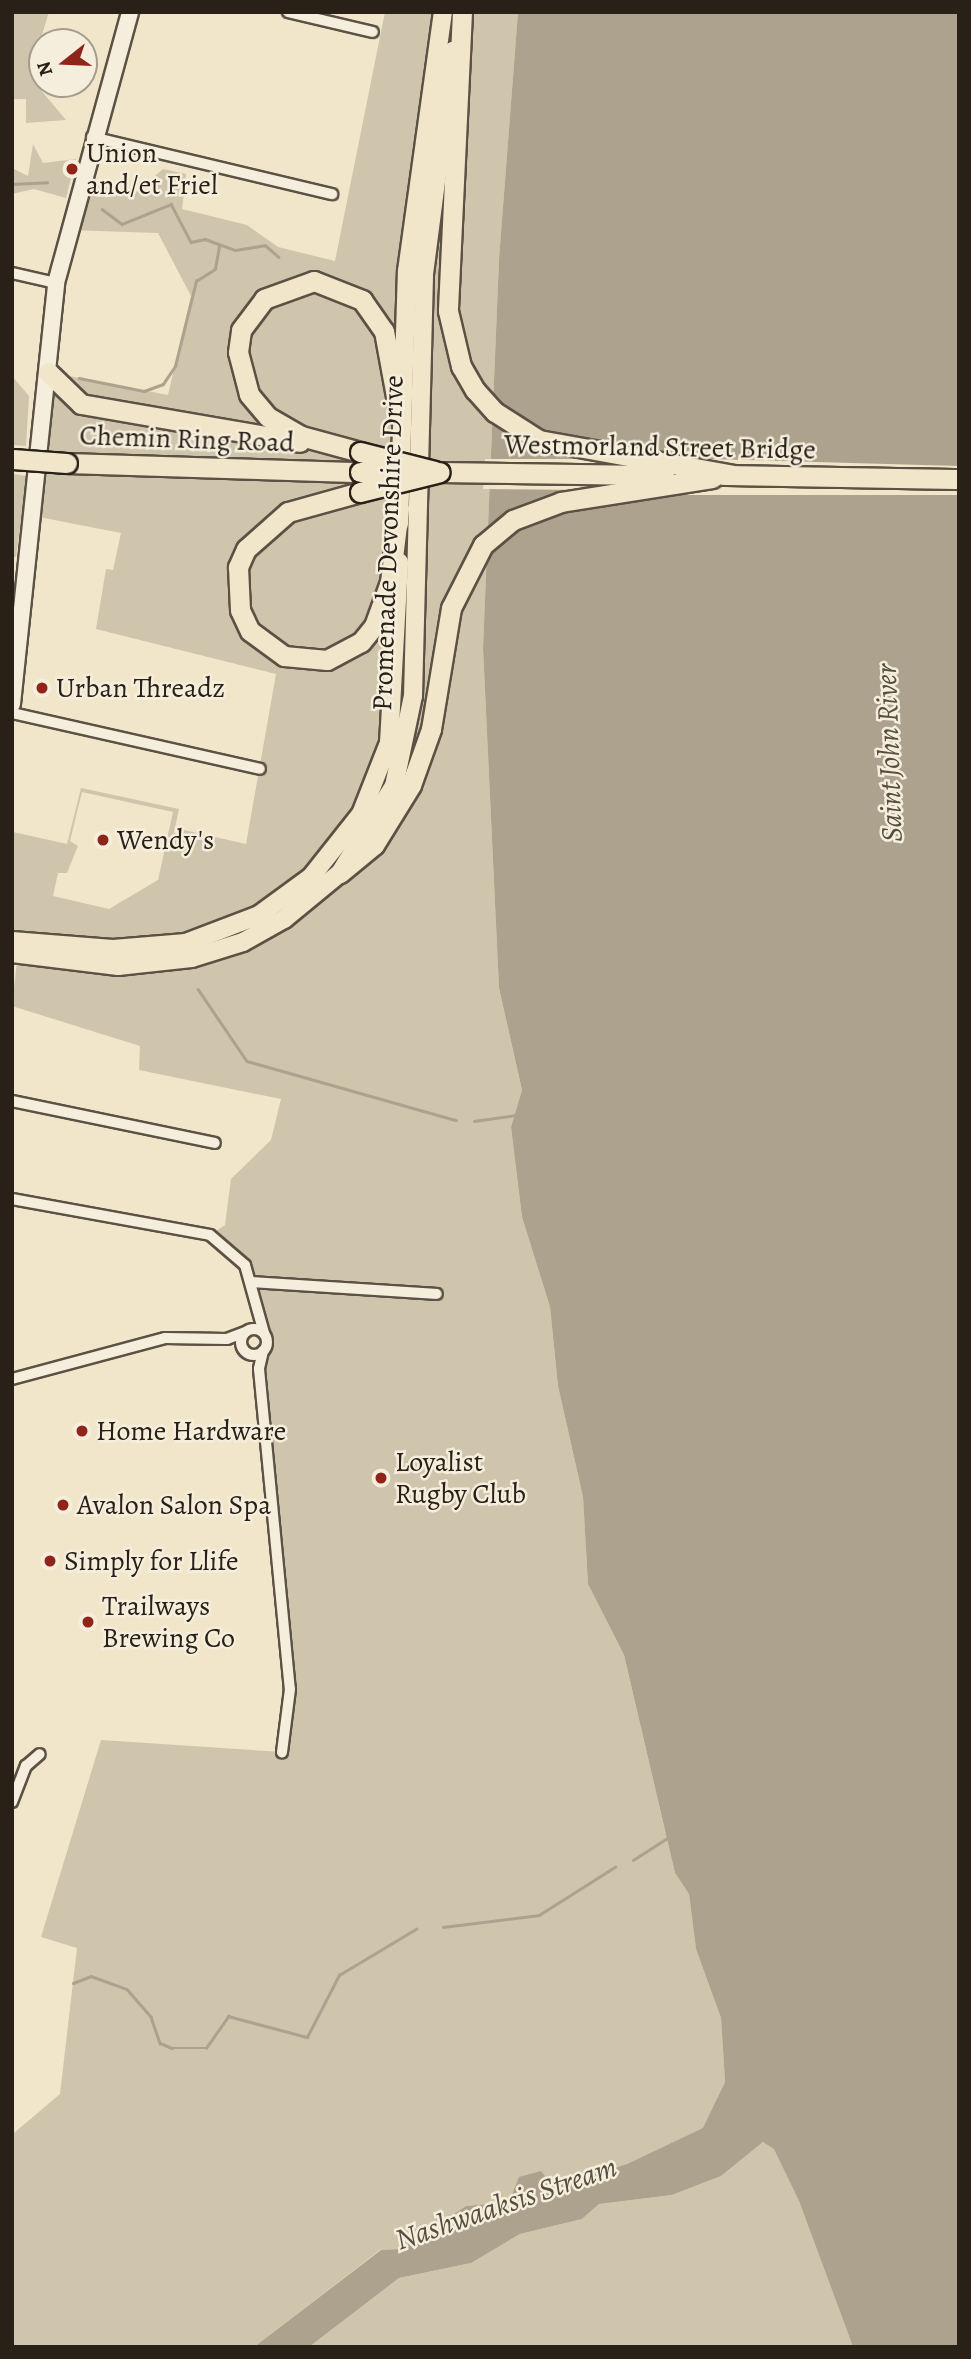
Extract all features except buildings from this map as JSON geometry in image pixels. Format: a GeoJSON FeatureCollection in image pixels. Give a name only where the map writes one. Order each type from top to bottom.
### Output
{"type":"FeatureCollection","features":[{"type":"Feature","properties":{"kind":"highway"},"geometry":{"type":"LineString","coordinates":[[461,12],[448,211],[453,342],[482,398],[539,440],[733,475]]}},
{"type":"Feature","properties":{"kind":"highway"},"geometry":{"type":"LineString","coordinates":[[400,418],[390,351],[375,314],[332,283],[295,283],[264,299],[241,330],[241,376],[268,417],[329,447],[360,472],[440,472]]}},
{"type":"Feature","properties":{"kind":"highway"},"geometry":{"type":"LineString","coordinates":[[48,372],[81,404],[329,447]]}},
{"type":"Feature","properties":{"kind":"highway","name":"Chemin Ring Road"},"geometry":{"type":"LineString","coordinates":[[12,459],[360,472]]}},
{"type":"Feature","properties":{"kind":"highway"},"geometry":{"type":"LineString","coordinates":[[399,509],[390,582],[374,626],[361,642],[327,660],[284,656],[250,631],[240,610],[238,568],[246,549],[288,512],[360,472],[440,472]]}},
{"type":"Feature","properties":{"kind":"highway","name":"Westmorland Street Bridge"},"geometry":{"type":"LineString","coordinates":[[440,472],[959,478]]}},
{"type":"Feature","properties":{"kind":"highway"},"geometry":{"type":"LineString","coordinates":[[340,873],[374,845],[418,768],[436,705],[451,608],[470,562],[513,520],[561,502],[733,475]]}},
{"type":"Feature","properties":{"kind":"main road"},"geometry":{"type":"LineString","coordinates":[[12,704],[56,283],[92,137],[130,12]]}},
{"type":"Feature","properties":{"kind":"main road","name":"Promenade Devonshire Drive"},"geometry":{"type":"LineString","coordinates":[[12,953],[35,950],[137,949],[215,935],[288,896],[332,856],[361,814],[390,743],[400,418],[412,219],[443,12]]}},
{"type":"Feature","properties":{"kind":"main road","name":"Promenade Devonshire Drive"},"geometry":{"type":"LineString","coordinates":[[12,942],[35,950],[132,966],[219,952],[284,919],[340,873],[394,786],[409,727],[424,274],[461,12]]}},
{"type":"Feature","properties":{"kind":"main road"},"geometry":{"type":"LineString","coordinates":[[12,931],[35,950],[12,964]]}},
{"type":"Feature","properties":{"kind":"street"},"geometry":{"type":"LineString","coordinates":[[288,12],[373,32]]}},
{"type":"Feature","properties":{"kind":"street"},"geometry":{"type":"LineString","coordinates":[[92,137],[332,194]]}},
{"type":"Feature","properties":{"kind":"street"},"geometry":{"type":"LineString","coordinates":[[12,273],[56,283]]}},
{"type":"Feature","properties":{"kind":"street"},"geometry":{"type":"LineString","coordinates":[[12,713],[260,769]]}},
{"type":"Feature","properties":{"kind":"street"},"geometry":{"type":"LineString","coordinates":[[12,1101],[215,1143]]}},
{"type":"Feature","properties":{"kind":"street"},"geometry":{"type":"LineString","coordinates":[[12,1199],[210,1235],[245,1265],[252,1282],[257,1318],[264,1333],[260,1369],[290,1689],[282,1752]]}},
{"type":"Feature","properties":{"kind":"street"},"geometry":{"type":"LineString","coordinates":[[252,1282],[438,1294]]}},
{"type":"Feature","properties":{"kind":"street"},"geometry":{"type":"LineString","coordinates":[[245,1351],[247,1331],[257,1318]]}},
{"type":"Feature","properties":{"kind":"street"},"geometry":{"type":"LineString","coordinates":[[12,1379],[165,1338],[227,1339],[247,1331],[264,1333]]}},
{"type":"Feature","properties":{"kind":"street"},"geometry":{"type":"LineString","coordinates":[[227,1339],[245,1351],[260,1369]]}},
{"type":"Feature","properties":{"kind":"street"},"geometry":{"type":"LineString","coordinates":[[245,1351],[264,1351]]}},
{"type":"Feature","properties":{"kind":"street"},"geometry":{"type":"LineString","coordinates":[[12,1802],[26,1766],[40,1754]]}},
{"type":"Feature","properties":{"kind":"shaded area"},"geometry":{"type":"Polygon","coordinates":[[[12,12],[49,12],[44,28],[28,28],[28,98],[48,98],[66,120],[26,123],[26,99],[12,99],[12,12]]]}},
{"type":"Feature","properties":{"kind":"shaded area"},"geometry":{"type":"Polygon","coordinates":[[[385,12],[518,12],[499,259],[483,648],[499,988],[522,1090],[511,1127],[522,1217],[550,1307],[558,1386],[583,1497],[588,1584],[624,1655],[675,1873],[689,1894],[696,1949],[721,2018],[725,2082],[704,2128],[627,2164],[553,2187],[541,2171],[509,2202],[466,2206],[400,2249],[380,2250],[254,2347],[12,2347],[14,2133],[60,2094],[77,1948],[41,1937],[101,1740],[282,1752],[290,1689],[259,1369],[268,1340],[245,1265],[210,1235],[225,1225],[231,1179],[271,1140],[281,1099],[139,1070],[140,1046],[12,1006],[20,935],[12,931],[13,832],[67,844],[81,788],[179,809],[175,828],[246,844],[276,674],[96,629],[106,569],[113,570],[121,533],[34,516],[48,372],[168,395],[191,296],[158,233],[69,230],[80,181],[135,193],[163,169],[186,174],[182,209],[247,225],[278,247],[335,261],[385,12]],[[82,792],[70,841],[78,846],[67,873],[58,873],[53,896],[109,909],[158,880],[173,812],[82,792]]]}},
{"type":"Feature","properties":{"kind":"shaded area"},"geometry":{"type":"Polygon","coordinates":[[[33,144],[43,163],[76,159],[66,198],[34,189],[12,194],[12,168],[28,176],[33,144]]]}},
{"type":"Feature","properties":{"kind":"shaded area"},"geometry":{"type":"Polygon","coordinates":[[[12,376],[29,396],[26,446],[12,445],[12,376]]]}},
{"type":"Feature","properties":{"kind":"shaded area"},"geometry":{"type":"Polygon","coordinates":[[[12,474],[27,476],[16,557],[12,557],[12,474]]]}},
{"type":"Feature","properties":{"kind":"shaded area"},"geometry":{"type":"Polygon","coordinates":[[[763,2142],[774,2148],[799,2201],[853,2347],[309,2347],[399,2278],[471,2263],[520,2234],[582,2219],[599,2204],[672,2195],[721,2176],[763,2142]]]}},
{"type":"Feature","properties":{"kind":"water"},"geometry":{"type":"Polygon","coordinates":[[[518,12],[959,12],[959,2347],[853,2347],[799,2201],[774,2149],[763,2142],[721,2176],[672,2195],[599,2204],[582,2219],[520,2234],[471,2263],[399,2278],[309,2347],[254,2347],[381,2250],[400,2249],[466,2206],[509,2202],[519,2177],[541,2171],[554,2187],[627,2164],[703,2128],[725,2082],[721,2018],[696,1949],[689,1894],[675,1873],[624,1655],[588,1584],[583,1497],[558,1386],[550,1307],[522,1217],[511,1127],[522,1090],[499,988],[483,648],[499,259],[518,12]]]}},
{"type":"Feature","properties":{"kind":"pier"},"geometry":{"type":"Polygon","coordinates":[[[528,429],[671,458],[959,466],[959,495],[671,495],[573,509],[481,538],[585,490],[483,489],[485,459],[581,459],[557,452],[528,429]]]}},
{"type":"Feature","properties":{"kind":"waterway"},"geometry":{"type":"LineString","coordinates":[[12,184],[47,182]]}},
{"type":"Feature","properties":{"kind":"waterway"},"geometry":{"type":"LineString","coordinates":[[102,209],[122,224],[171,204],[191,242],[205,239],[235,250],[265,245],[279,257]]}},
{"type":"Feature","properties":{"kind":"waterway"},"geometry":{"type":"LineString","coordinates":[[79,378],[144,391],[163,384],[175,366],[196,281],[215,269],[219,247]]}},
{"type":"Feature","properties":{"kind":"waterway"},"geometry":{"type":"LineString","coordinates":[[198,989],[247,1061],[456,1120]]}},
{"type":"Feature","properties":{"kind":"waterway"},"geometry":{"type":"LineString","coordinates":[[474,1121],[516,1115]]}},
{"type":"Feature","properties":{"kind":"waterway"},"geometry":{"type":"LineString","coordinates":[[633,1860],[669,1837]]}},
{"type":"Feature","properties":{"kind":"waterway"},"geometry":{"type":"LineString","coordinates":[[443,1927],[539,1915],[615,1867]]}},
{"type":"Feature","properties":{"kind":"waterway"},"geometry":{"type":"LineString","coordinates":[[73,1983],[91,1976],[127,1989],[151,2017],[160,2043],[172,2048],[206,2048],[228,2016],[307,2037],[339,1975],[416,1929]]}},
{"type":"Feature","properties":{"kind":"place","name":"Union and/et Friel"},"geometry":{"type":"Point","coordinates":[72,169]}},
{"type":"Feature","properties":{"kind":"place","name":"Urban Threadz"},"geometry":{"type":"Point","coordinates":[42,688]}},
{"type":"Feature","properties":{"kind":"place","name":"Wendy's"},"geometry":{"type":"Point","coordinates":[103,840]}},
{"type":"Feature","properties":{"kind":"place","name":"Home Hardware"},"geometry":{"type":"Point","coordinates":[82,1431]}},
{"type":"Feature","properties":{"kind":"place","name":"Loyalist Rugby Club"},"geometry":{"type":"Point","coordinates":[381,1478]}},
{"type":"Feature","properties":{"kind":"place","name":"Avalon Salon Spa"},"geometry":{"type":"Point","coordinates":[63,1505]}},
{"type":"Feature","properties":{"kind":"place","name":"Simply for Llife"},"geometry":{"type":"Point","coordinates":[50,1561]}},
{"type":"Feature","properties":{"kind":"place","name":"Trailways Brewing Co"},"geometry":{"type":"Point","coordinates":[88,1622]}},
{"type":"Feature","properties":{"kind":"water label","name":"Saint John River"},"geometry":{"type":"Point","coordinates":[889,753]}},
{"type":"Feature","properties":{"kind":"water label","name":"Nashwaaksis Stream"},"geometry":{"type":"Point","coordinates":[506,2203]}}]}
